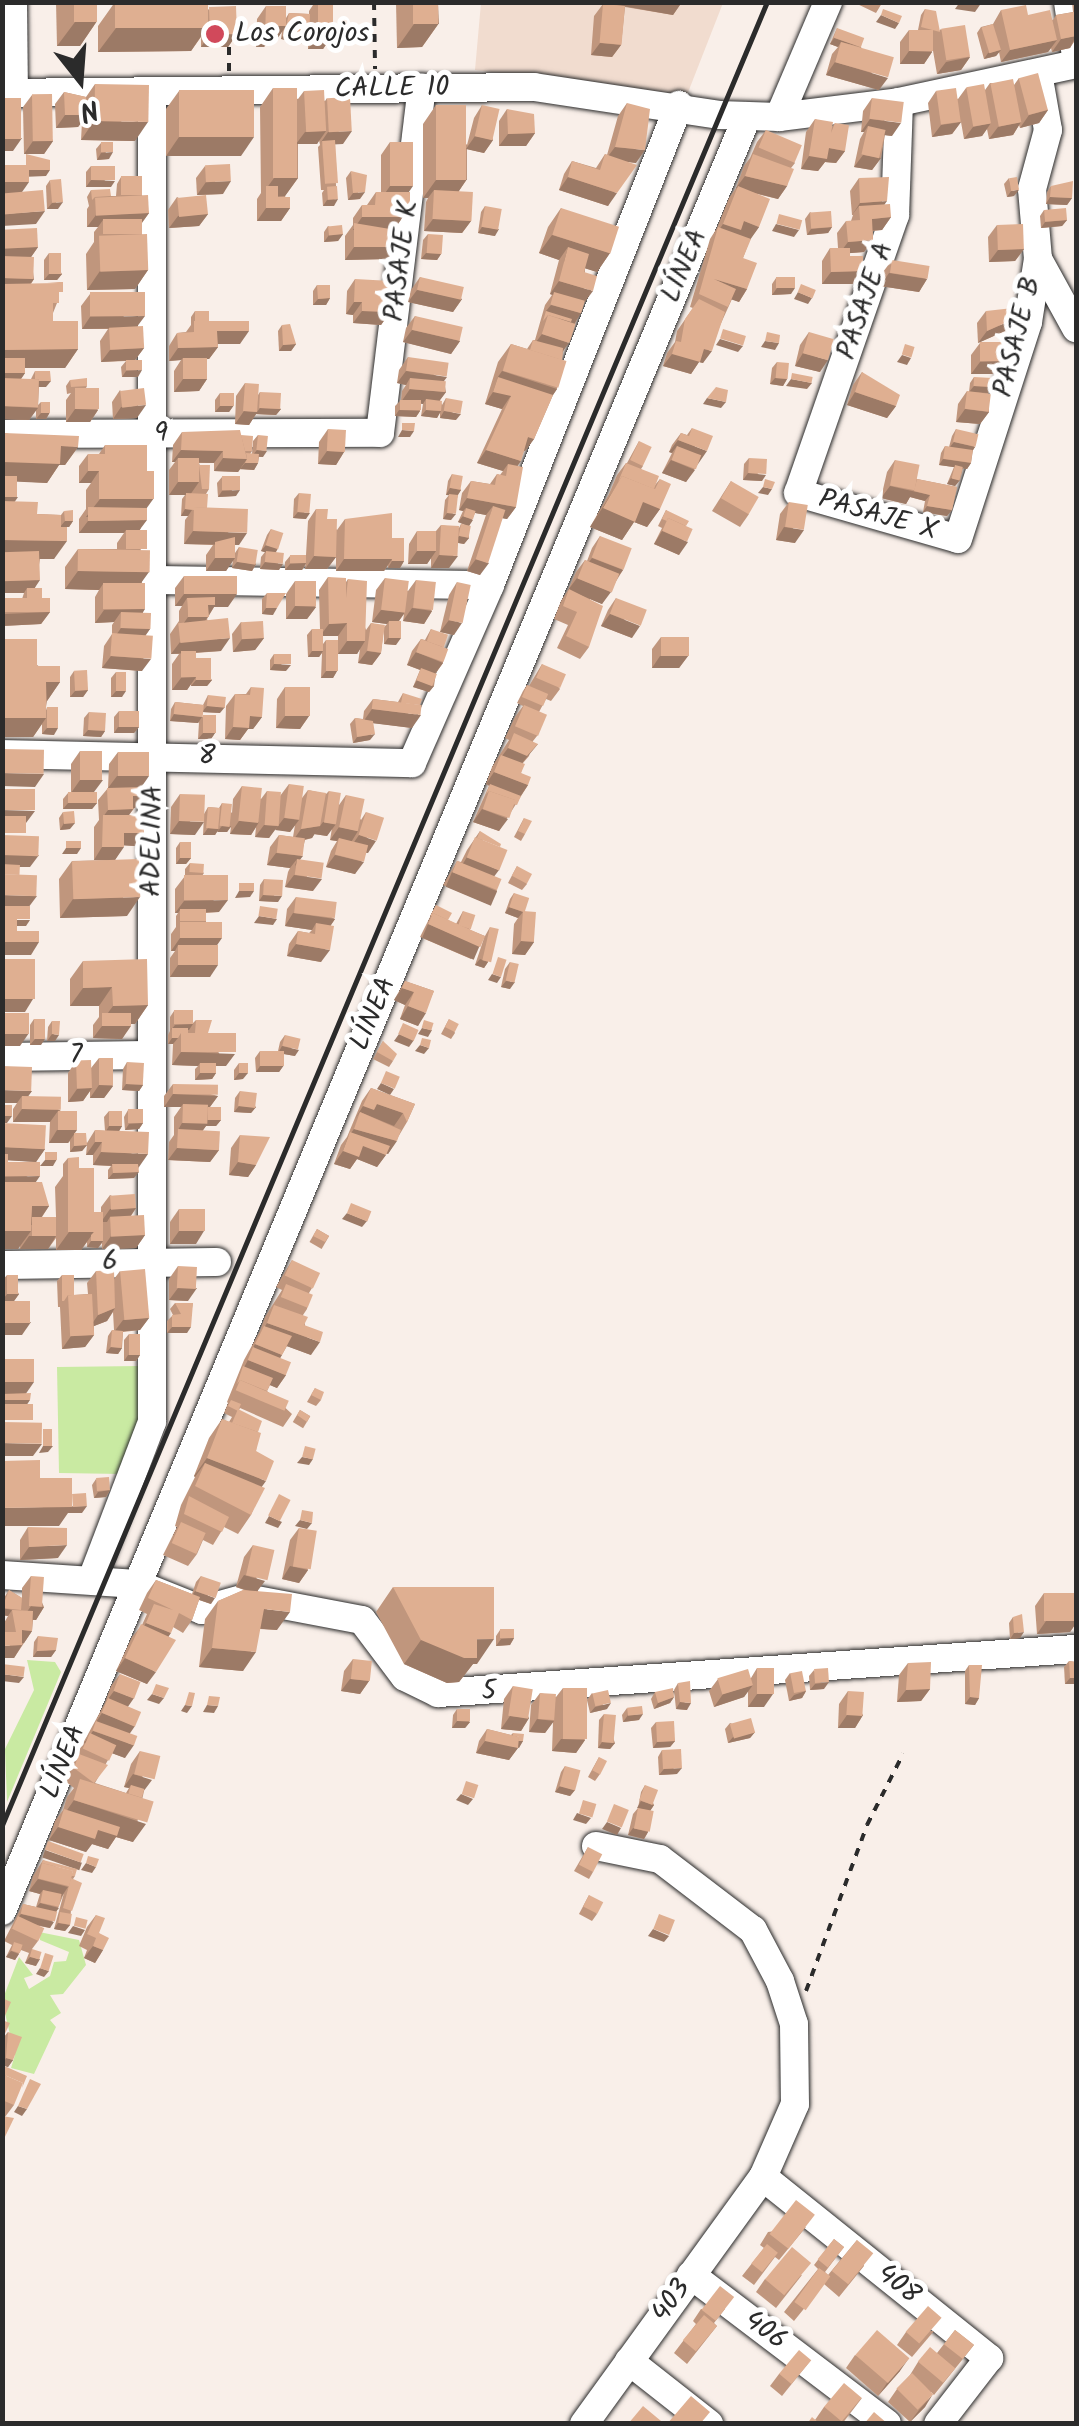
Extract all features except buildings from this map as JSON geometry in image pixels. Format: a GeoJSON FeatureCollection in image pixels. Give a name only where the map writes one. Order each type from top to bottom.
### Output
{"type":"FeatureCollection","features":[{"type":"Feature","properties":{"kind":"street"},"geometry":{"type":"LineString","coordinates":[[8,93],[13,2]]}},
{"type":"Feature","properties":{"kind":"street"},"geometry":{"type":"LineString","coordinates":[[779,116],[828,2]]}},
{"type":"Feature","properties":{"kind":"street"},"geometry":{"type":"LineString","coordinates":[[1068,2],[1076,60]]}},
{"type":"Feature","properties":{"kind":"street","name":"CALLE 10"},"geometry":{"type":"LineString","coordinates":[[8,93],[534,87],[747,117],[898,102],[1076,60]]}},
{"type":"Feature","properties":{"kind":"street","name":"PASAJE B"},"geometry":{"type":"LineString","coordinates":[[958,539],[1028,322],[1038,259],[1032,190],[1048,130],[1038,72]]}},
{"type":"Feature","properties":{"kind":"street","name":"PASAJE K"},"geometry":{"type":"LineString","coordinates":[[380,433],[422,88]]}},
{"type":"Feature","properties":{"kind":"street","name":"ADELINA"},"geometry":{"type":"LineString","coordinates":[[92,1579],[152,1422],[150,1055],[156,580],[152,91]]}},
{"type":"Feature","properties":{"kind":"street","name":"PASAJE A"},"geometry":{"type":"LineString","coordinates":[[798,493],[895,214],[898,102]]}},
{"type":"Feature","properties":{"kind":"street"},"geometry":{"type":"LineString","coordinates":[[156,580],[490,585],[680,105]]}},
{"type":"Feature","properties":{"kind":"street","name":"LÍNEA"},"geometry":{"type":"LineString","coordinates":[[2,1911],[747,117]]}},
{"type":"Feature","properties":{"kind":"street"},"geometry":{"type":"LineString","coordinates":[[1038,259],[1076,328]]}},
{"type":"Feature","properties":{"kind":"street","name":"9"},"geometry":{"type":"LineString","coordinates":[[2,434],[380,433]]}},
{"type":"Feature","properties":{"kind":"street","name":"PASAJE X"},"geometry":{"type":"LineString","coordinates":[[798,493],[958,539]]}},
{"type":"Feature","properties":{"kind":"street","name":"8"},"geometry":{"type":"LineString","coordinates":[[2,754],[412,763],[490,585]]}},
{"type":"Feature","properties":{"kind":"street","name":"7"},"geometry":{"type":"LineString","coordinates":[[2,1057],[150,1055]]}},
{"type":"Feature","properties":{"kind":"street","name":"6"},"geometry":{"type":"LineString","coordinates":[[2,1265],[216,1262]]}},
{"type":"Feature","properties":{"kind":"street","name":"5"},"geometry":{"type":"LineString","coordinates":[[2,1575],[137,1584],[202,1610],[246,1598],[362,1620],[405,1677],[438,1694],[1076,1649]]}},
{"type":"Feature","properties":{"kind":"street"},"geometry":{"type":"LineString","coordinates":[[596,1846],[660,1859],[753,1930],[794,2024]]}},
{"type":"Feature","properties":{"kind":"street","name":"403"},"geometry":{"type":"LineString","coordinates":[[584,2424],[761,2177],[794,2104],[794,2024]]}},
{"type":"Feature","properties":{"kind":"street","name":"408"},"geometry":{"type":"LineString","coordinates":[[761,2177],[989,2358],[938,2424]]}},
{"type":"Feature","properties":{"kind":"street","name":"406"},"geometry":{"type":"LineString","coordinates":[[691,2275],[887,2424]]}},
{"type":"Feature","properties":{"kind":"street"},"geometry":{"type":"LineString","coordinates":[[629,2361],[708,2424]]}},
{"type":"Feature","properties":{"kind":"path"},"geometry":{"type":"LineString","coordinates":[[374,2],[376,89]]}},
{"type":"Feature","properties":{"kind":"path"},"geometry":{"type":"LineString","coordinates":[[229,38],[229,90]]}},
{"type":"Feature","properties":{"kind":"path"},"geometry":{"type":"LineString","coordinates":[[794,2024],[868,1825],[903,1754]]}},
{"type":"Feature","properties":{"kind":"shaded area"},"geometry":{"type":"Polygon","coordinates":[[[481,3],[723,3],[687,95],[475,70],[481,3]]]}},
{"type":"Feature","properties":{"kind":"green space"},"geometry":{"type":"Polygon","coordinates":[[[140,1366],[141,1425],[122,1474],[59,1473],[57,1367],[140,1366]]]}},
{"type":"Feature","properties":{"kind":"green space"},"geometry":{"type":"Polygon","coordinates":[[[27,1660],[55,1662],[61,1672],[7,1802],[5,1749],[34,1690],[27,1660]]]}},
{"type":"Feature","properties":{"kind":"green space"},"geometry":{"type":"Polygon","coordinates":[[[39,1932],[79,1940],[86,1965],[63,1994],[50,1995],[61,2013],[50,2020],[56,2027],[34,2074],[11,2068],[15,2055],[2,2001],[19,1957],[33,1975],[24,1978],[29,1989],[50,1976],[54,1962],[66,1961],[69,1952],[40,1940],[39,1932]]]}},
{"type":"Feature","properties":{"kind":"railway"},"geometry":{"type":"LineString","coordinates":[[2,1825],[767,2]]}},
{"type":"Feature","properties":{"kind":"place","name":"Los Corojos"},"geometry":{"type":"Point","coordinates":[215,34]}}]}
